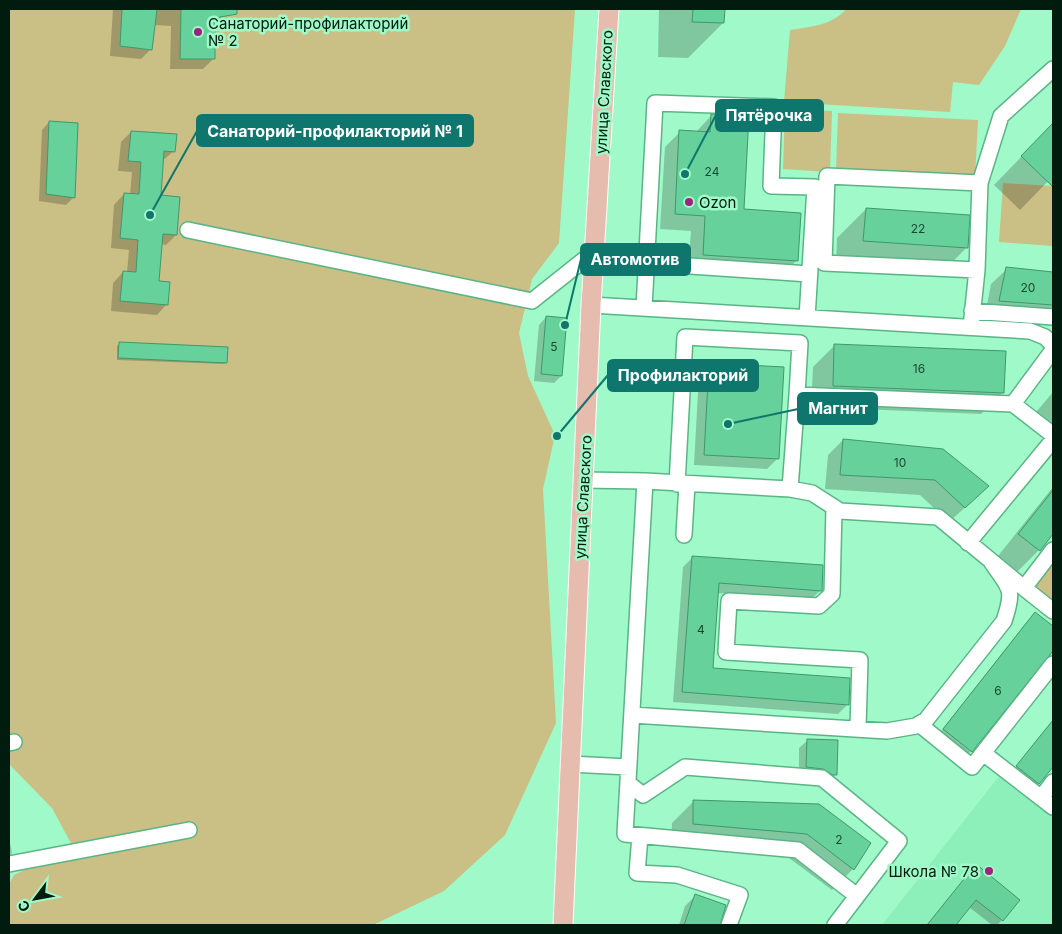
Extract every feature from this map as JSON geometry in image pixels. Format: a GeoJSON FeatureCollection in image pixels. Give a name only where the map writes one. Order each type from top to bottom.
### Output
{"type":"FeatureCollection","features":[{"type":"Feature","properties":{"kind":"main road","name":"улица Славского"},"geometry":{"type":"LineString","coordinates":[[563,925],[591,305],[609,9]]}},
{"type":"Feature","properties":{"kind":"street"},"geometry":{"type":"LineString","coordinates":[[971,327],[977,270],[980,184],[1001,116],[1053,69]]}},
{"type":"Feature","properties":{"kind":"street"},"geometry":{"type":"LineString","coordinates":[[644,308],[655,103],[774,107],[771,186],[815,187],[806,318]]}},
{"type":"Feature","properties":{"kind":"street"},"geometry":{"type":"LineString","coordinates":[[977,270],[824,263],[827,176],[980,184]]}},
{"type":"Feature","properties":{"kind":"street"},"geometry":{"type":"LineString","coordinates":[[188,230],[532,301],[595,251]]}},
{"type":"Feature","properties":{"kind":"street"},"geometry":{"type":"LineString","coordinates":[[646,263],[809,274]]}},
{"type":"Feature","properties":{"kind":"street"},"geometry":{"type":"LineString","coordinates":[[591,305],[1030,331],[1045,337],[1053,345]]}},
{"type":"Feature","properties":{"kind":"street"},"geometry":{"type":"LineString","coordinates":[[684,535],[682,484],[687,310]]}},
{"type":"Feature","properties":{"kind":"street"},"geometry":{"type":"LineString","coordinates":[[972,311],[1053,317]]}},
{"type":"Feature","properties":{"kind":"street"},"geometry":{"type":"LineString","coordinates":[[685,337],[800,344],[790,490]]}},
{"type":"Feature","properties":{"kind":"street"},"geometry":{"type":"LineString","coordinates":[[1014,404],[1053,350]]}},
{"type":"Feature","properties":{"kind":"street"},"geometry":{"type":"LineString","coordinates":[[797,394],[1014,404],[1053,435]]}},
{"type":"Feature","properties":{"kind":"street"},"geometry":{"type":"LineString","coordinates":[[968,543],[1053,440]]}},
{"type":"Feature","properties":{"kind":"street"},"geometry":{"type":"LineString","coordinates":[[583,480],[645,481],[790,490],[812,494],[840,511],[938,517],[1053,611]]}},
{"type":"Feature","properties":{"kind":"street"},"geometry":{"type":"LineString","coordinates":[[645,481],[624,834],[798,850],[857,896]]}},
{"type":"Feature","properties":{"kind":"street"},"geometry":{"type":"LineString","coordinates":[[834,507],[832,594],[819,606],[729,601],[726,652],[860,660],[858,728]]}},
{"type":"Feature","properties":{"kind":"street"},"geometry":{"type":"LineString","coordinates":[[1024,588],[1053,550]]}},
{"type":"Feature","properties":{"kind":"street"},"geometry":{"type":"LineString","coordinates":[[632,715],[887,731],[919,724],[926,720],[1004,621],[1010,602],[1010,588],[992,563]]}},
{"type":"Feature","properties":{"kind":"street"},"geometry":{"type":"LineString","coordinates":[[919,724],[972,767],[982,753],[1048,683],[1053,664]]}},
{"type":"Feature","properties":{"kind":"street"},"geometry":{"type":"LineString","coordinates":[[982,753],[1047,802],[1053,782]]}},
{"type":"Feature","properties":{"kind":"street"},"geometry":{"type":"LineString","coordinates":[[570,764],[629,768]]}},
{"type":"Feature","properties":{"kind":"street"},"geometry":{"type":"LineString","coordinates":[[628,783],[643,795],[685,767],[822,778],[899,840],[834,925]]}},
{"type":"Feature","properties":{"kind":"street"},"geometry":{"type":"LineString","coordinates":[[9,864],[189,830]]}},
{"type":"Feature","properties":{"kind":"street"},"geometry":{"type":"LineString","coordinates":[[640,836],[637,873],[677,875],[740,895],[729,925]]}},
{"type":"Feature","properties":{"kind":"shaded area"},"geometry":{"type":"Polygon","coordinates":[[[9,9],[575,9],[559,243],[532,279],[519,333],[528,376],[555,435],[543,489],[556,723],[505,835],[444,891],[373,925],[9,925],[9,884],[14,875],[73,847],[52,808],[9,764],[9,9]]]}},
{"type":"Feature","properties":{"kind":"shaded area"},"geometry":{"type":"Polygon","coordinates":[[[846,9],[1021,9],[1005,46],[979,85],[953,82],[950,112],[784,102],[790,30],[828,22],[835,19],[846,9]]]}},
{"type":"Feature","properties":{"kind":"shaded area"},"geometry":{"type":"Polygon","coordinates":[[[785,109],[832,111],[830,172],[783,169],[785,109]]]}},
{"type":"Feature","properties":{"kind":"shaded area"},"geometry":{"type":"Polygon","coordinates":[[[838,113],[978,120],[975,177],[836,170],[838,113]]]}},
{"type":"Feature","properties":{"kind":"shaded area"},"geometry":{"type":"Polygon","coordinates":[[[1003,183],[1053,186],[1053,246],[999,242],[1003,183]]]}},
{"type":"Feature","properties":{"kind":"shaded area"},"geometry":{"type":"Polygon","coordinates":[[[1053,557],[1053,605],[1030,587],[1053,557]]]}},
{"type":"Feature","properties":{"kind":"shaded area","name":"Школа № 78"},"geometry":{"type":"Polygon","coordinates":[[[1000,775],[1053,817],[1053,925],[882,925],[1000,775]]]}},
{"type":"Feature","properties":{"kind":"building"},"geometry":{"type":"Polygon","coordinates":[[[122,9],[157,9],[152,50],[120,46],[122,9]]]}},
{"type":"Feature","properties":{"kind":"building"},"geometry":{"type":"Polygon","coordinates":[[[181,9],[237,9],[237,14],[215,18],[215,59],[180,59],[181,9]]]}},
{"type":"Feature","properties":{"kind":"building"},"geometry":{"type":"Polygon","coordinates":[[[693,9],[725,9],[724,23],[692,22],[693,9]]]}},
{"type":"Feature","properties":{"kind":"building"},"geometry":{"type":"Polygon","coordinates":[[[711,114],[749,116],[744,209],[801,213],[798,261],[703,255],[705,216],[675,214],[679,130],[710,132],[711,114]]]}},
{"type":"Feature","properties":{"kind":"building"},"geometry":{"type":"Polygon","coordinates":[[[49,121],[78,123],[75,198],[46,194],[49,121]]]}},
{"type":"Feature","properties":{"kind":"building"},"geometry":{"type":"Polygon","coordinates":[[[1053,123],[1053,187],[1021,156],[1053,123]]]}},
{"type":"Feature","properties":{"kind":"building"},"geometry":{"type":"Polygon","coordinates":[[[131,131],[177,134],[175,152],[164,151],[161,195],[180,197],[177,235],[163,234],[159,281],[170,282],[168,305],[120,301],[123,271],[136,272],[138,240],[120,238],[124,193],[139,194],[141,162],[128,161],[131,131]]]}},
{"type":"Feature","properties":{"kind":"building"},"geometry":{"type":"Polygon","coordinates":[[[866,208],[970,215],[968,248],[863,241],[866,208]]]}},
{"type":"Feature","properties":{"kind":"building"},"geometry":{"type":"Polygon","coordinates":[[[1006,267],[1053,272],[1053,305],[999,301],[1006,267]]]}},
{"type":"Feature","properties":{"kind":"building"},"geometry":{"type":"Polygon","coordinates":[[[546,316],[567,318],[562,376],[541,374],[546,316]]]}},
{"type":"Feature","properties":{"kind":"building"},"geometry":{"type":"Polygon","coordinates":[[[119,342],[228,347],[227,363],[118,358],[119,342]]]}},
{"type":"Feature","properties":{"kind":"building"},"geometry":{"type":"Polygon","coordinates":[[[834,344],[1006,351],[1004,393],[833,386],[834,344]]]}},
{"type":"Feature","properties":{"kind":"building"},"geometry":{"type":"Polygon","coordinates":[[[709,363],[784,367],[779,459],[704,455],[709,363]]]}},
{"type":"Feature","properties":{"kind":"building"},"geometry":{"type":"Polygon","coordinates":[[[843,439],[943,449],[989,486],[965,508],[935,480],[840,475],[843,439]]]}},
{"type":"Feature","properties":{"kind":"building"},"geometry":{"type":"Polygon","coordinates":[[[1053,490],[1053,534],[1040,551],[1018,534],[1053,490]]]}},
{"type":"Feature","properties":{"kind":"building"},"geometry":{"type":"Polygon","coordinates":[[[692,556],[823,565],[822,591],[719,583],[713,668],[850,678],[849,705],[682,692],[692,556]]]}},
{"type":"Feature","properties":{"kind":"building"},"geometry":{"type":"Polygon","coordinates":[[[1035,612],[1053,626],[1053,651],[972,752],[943,729],[1035,612]]]}},
{"type":"Feature","properties":{"kind":"building"},"geometry":{"type":"Polygon","coordinates":[[[1053,720],[1053,767],[1039,784],[1016,766],[1053,720]]]}},
{"type":"Feature","properties":{"kind":"building"},"geometry":{"type":"Polygon","coordinates":[[[807,739],[838,740],[837,775],[833,775],[823,769],[806,767],[807,739]]]}},
{"type":"Feature","properties":{"kind":"building"},"geometry":{"type":"Polygon","coordinates":[[[693,800],[819,804],[871,843],[854,870],[807,834],[693,824],[693,800]]]}},
{"type":"Feature","properties":{"kind":"building"},"geometry":{"type":"Polygon","coordinates":[[[976,864],[1020,900],[1003,921],[976,900],[956,925],[927,925],[976,864]]]}},
{"type":"Feature","properties":{"kind":"building"},"geometry":{"type":"Polygon","coordinates":[[[695,894],[726,905],[720,925],[684,925],[695,894]]]}},
{"type":"Feature","properties":{"kind":"place","name":"Санаторий-профилакторий № 2"},"geometry":{"type":"Point","coordinates":[198,32]}},
{"type":"Feature","properties":{"kind":"place","name":"Пятёрочка"},"geometry":{"type":"Point","coordinates":[685,174]}},
{"type":"Feature","properties":{"kind":"place","name":"Ozon"},"geometry":{"type":"Point","coordinates":[689,202]}},
{"type":"Feature","properties":{"kind":"place","name":"Санаторий-профилакторий № 1"},"geometry":{"type":"Point","coordinates":[150,215]}},
{"type":"Feature","properties":{"kind":"place","name":"Автомотив"},"geometry":{"type":"Point","coordinates":[565,325]}},
{"type":"Feature","properties":{"kind":"place","name":"Магнит"},"geometry":{"type":"Point","coordinates":[728,424]}},
{"type":"Feature","properties":{"kind":"place","name":"Профилакторий"},"geometry":{"type":"Point","coordinates":[557,436]}},
{"type":"Feature","properties":{"kind":"place","name":"Школа № 78"},"geometry":{"type":"Point","coordinates":[989,871]}}]}
